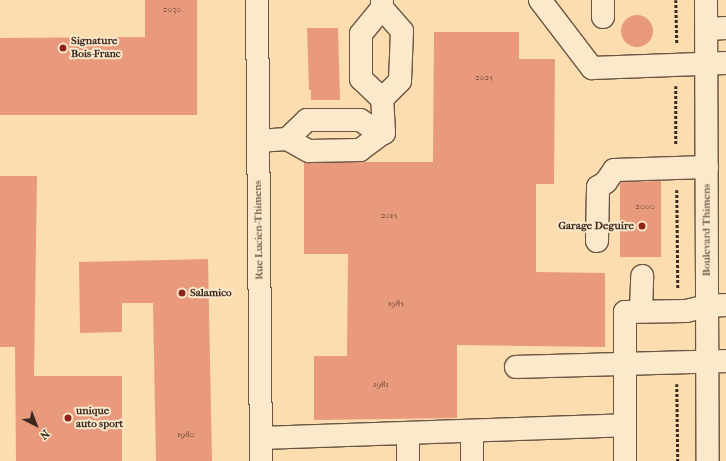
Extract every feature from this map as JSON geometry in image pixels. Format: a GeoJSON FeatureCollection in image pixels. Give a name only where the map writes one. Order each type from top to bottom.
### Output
{"type":"FeatureCollection","features":[{"type":"Feature","properties":{"kind":"street","name":"Rue Lucien-Thimens"},"geometry":{"type":"LineString","coordinates":[[257,0],[261,461]]}},
{"type":"Feature","properties":{"kind":"street"},"geometry":{"type":"LineString","coordinates":[[540,0],[592,68],[717,64]]}},
{"type":"Feature","properties":{"kind":"street","name":"Boulevard Thimens"},"geometry":{"type":"LineString","coordinates":[[706,0],[716,29],[717,64],[707,167],[717,305],[717,361],[708,461]]}},
{"type":"Feature","properties":{"kind":"street"},"geometry":{"type":"LineString","coordinates":[[258,141],[287,139],[309,151],[360,150],[384,133],[382,99],[361,79],[361,34],[382,4],[402,31],[400,81],[382,99]]}},
{"type":"Feature","properties":{"kind":"street"},"geometry":{"type":"LineString","coordinates":[[287,139],[307,120],[360,120],[381,134]]}},
{"type":"Feature","properties":{"kind":"street"},"geometry":{"type":"LineString","coordinates":[[597,241],[598,187],[606,182],[614,170],[707,167]]}},
{"type":"Feature","properties":{"kind":"street"},"geometry":{"type":"LineString","coordinates":[[641,311],[642,276]]}},
{"type":"Feature","properties":{"kind":"street"},"geometry":{"type":"LineString","coordinates":[[626,461],[624,363],[625,312],[686,311],[717,305]]}},
{"type":"Feature","properties":{"kind":"street"},"geometry":{"type":"LineString","coordinates":[[516,366],[717,361]]}},
{"type":"Feature","properties":{"kind":"street"},"geometry":{"type":"LineString","coordinates":[[261,438],[625,425]]}},
{"type":"Feature","properties":{"kind":"street"},"geometry":{"type":"LineString","coordinates":[[472,431],[472,461]]}},
{"type":"Feature","properties":{"kind":"street"},"geometry":{"type":"LineString","coordinates":[[408,433],[408,461]]}},
{"type":"Feature","properties":{"kind":"path"},"geometry":{"type":"LineString","coordinates":[[676,0],[677,41]]}},
{"type":"Feature","properties":{"kind":"path"},"geometry":{"type":"LineString","coordinates":[[676,82],[676,146]]}},
{"type":"Feature","properties":{"kind":"path"},"geometry":{"type":"LineString","coordinates":[[677,182],[678,293]]}},
{"type":"Feature","properties":{"kind":"path"},"geometry":{"type":"LineString","coordinates":[[677,380],[678,461]]}},
{"type":"Feature","properties":{"kind":"building","name":"Signature Bois-Franc"},"geometry":{"type":"Polygon","coordinates":[[[145,0],[197,0],[197,115],[0,115],[0,38],[145,37],[145,0]]]}},
{"type":"Feature","properties":{"kind":"building"},"geometry":{"type":"Polygon","coordinates":[[[634,15],[640,15],[649,19],[653,31],[649,43],[640,47],[634,47],[625,43],[621,34],[621,28],[625,19],[634,15]]]}},
{"type":"Feature","properties":{"kind":"building"},"geometry":{"type":"Polygon","coordinates":[[[307,28],[338,28],[340,100],[311,100],[311,90],[309,90],[307,28]]]}},
{"type":"Feature","properties":{"kind":"building"},"geometry":{"type":"Polygon","coordinates":[[[434,32],[519,32],[519,59],[555,59],[554,184],[536,184],[536,272],[605,273],[605,347],[457,345],[457,418],[314,420],[314,356],[347,356],[348,254],[304,254],[304,162],[433,162],[434,32]]]}},
{"type":"Feature","properties":{"kind":"building"},"geometry":{"type":"Polygon","coordinates":[[[0,176],[37,176],[34,376],[122,376],[122,461],[16,461],[15,347],[0,347],[0,176]]]}},
{"type":"Feature","properties":{"kind":"building"},"geometry":{"type":"Polygon","coordinates":[[[661,181],[661,257],[620,257],[621,182],[661,181]]]}},
{"type":"Feature","properties":{"kind":"building"},"geometry":{"type":"Polygon","coordinates":[[[208,259],[212,461],[156,461],[153,303],[122,303],[122,332],[80,333],[79,262],[208,259]]]}},
{"type":"Feature","properties":{"kind":"place","name":"Signature Bois-Franc"},"geometry":{"type":"Point","coordinates":[63,48]}},
{"type":"Feature","properties":{"kind":"place","name":"Garage Deguire"},"geometry":{"type":"Point","coordinates":[642,226]}},
{"type":"Feature","properties":{"kind":"place","name":"Salamico"},"geometry":{"type":"Point","coordinates":[182,293]}},
{"type":"Feature","properties":{"kind":"place","name":"unique auto sport"},"geometry":{"type":"Point","coordinates":[68,418]}}]}
